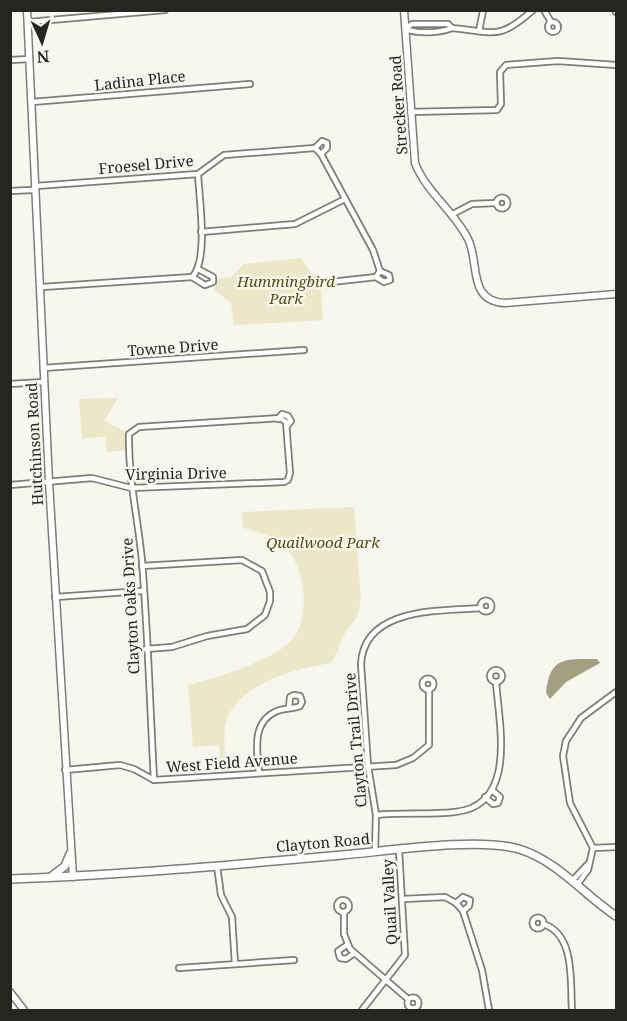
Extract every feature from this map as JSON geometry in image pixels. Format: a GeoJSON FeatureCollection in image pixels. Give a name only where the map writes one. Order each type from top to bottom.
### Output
{"type":"FeatureCollection","features":[{"type":"Feature","properties":{"kind":"main road","name":"Clayton Road"},"geometry":{"type":"LineString","coordinates":[[10,879],[73,877],[399,850],[479,845],[503,846],[542,859],[616,916]]}},
{"type":"Feature","properties":{"kind":"main road"},"geometry":{"type":"LineString","coordinates":[[46,878],[60,871],[70,854]]}},
{"type":"Feature","properties":{"kind":"street","name":"Hutchinson Road"},"geometry":{"type":"LineString","coordinates":[[27,10],[55,597],[73,877]]}},
{"type":"Feature","properties":{"kind":"street"},"geometry":{"type":"LineString","coordinates":[[28,22],[165,10]]}},
{"type":"Feature","properties":{"kind":"street","name":"Strecker Road"},"geometry":{"type":"LineString","coordinates":[[404,10],[413,154],[418,171],[470,244],[479,289],[493,301],[514,303],[616,294]]}},
{"type":"Feature","properties":{"kind":"street"},"geometry":{"type":"LineString","coordinates":[[479,31],[483,10]]}},
{"type":"Feature","properties":{"kind":"street"},"geometry":{"type":"LineString","coordinates":[[405,29],[413,32],[446,31],[452,28],[505,31],[516,26],[533,10]]}},
{"type":"Feature","properties":{"kind":"street"},"geometry":{"type":"LineString","coordinates":[[544,10],[551,22]]}},
{"type":"Feature","properties":{"kind":"street"},"geometry":{"type":"LineString","coordinates":[[10,60],[30,59]]}},
{"type":"Feature","properties":{"kind":"street"},"geometry":{"type":"LineString","coordinates":[[410,112],[498,110],[501,104],[500,72],[506,65],[558,62],[616,65]]}},
{"type":"Feature","properties":{"kind":"street","name":"Ladina Place"},"geometry":{"type":"LineString","coordinates":[[32,102],[250,84]]}},
{"type":"Feature","properties":{"kind":"street"},"geometry":{"type":"LineString","coordinates":[[321,154],[327,148],[327,143],[322,141],[315,148],[321,154],[373,250],[378,274],[331,282]]}},
{"type":"Feature","properties":{"kind":"street","name":"Froesel Drive"},"geometry":{"type":"LineString","coordinates":[[10,191],[32,190],[36,186],[198,174],[224,155],[315,148]]}},
{"type":"Feature","properties":{"kind":"street"},"geometry":{"type":"LineString","coordinates":[[192,277],[197,271],[201,258],[198,174]]}},
{"type":"Feature","properties":{"kind":"street"},"geometry":{"type":"LineString","coordinates":[[201,232],[295,224],[345,199]]}},
{"type":"Feature","properties":{"kind":"street"},"geometry":{"type":"LineString","coordinates":[[451,215],[472,204],[496,203]]}},
{"type":"Feature","properties":{"kind":"street"},"geometry":{"type":"LineString","coordinates":[[42,287],[192,277],[206,285],[213,282],[213,278],[197,271]]}},
{"type":"Feature","properties":{"kind":"street","name":"Towne Drive"},"geometry":{"type":"LineString","coordinates":[[43,368],[304,350]]}},
{"type":"Feature","properties":{"kind":"street"},"geometry":{"type":"LineString","coordinates":[[10,384],[44,382]]}},
{"type":"Feature","properties":{"kind":"street","name":"Virginia Drive"},"geometry":{"type":"LineString","coordinates":[[10,485],[92,478],[131,488],[284,482],[290,477],[287,426],[286,422],[278,418],[139,427],[131,432]]}},
{"type":"Feature","properties":{"kind":"street","name":"Clayton Oaks Drive"},"geometry":{"type":"LineString","coordinates":[[131,432],[131,488],[139,528],[142,566],[154,780]]}},
{"type":"Feature","properties":{"kind":"street"},"geometry":{"type":"LineString","coordinates":[[142,566],[242,560],[262,571],[270,592],[265,615],[247,629],[207,636],[172,647],[146,649]]}},
{"type":"Feature","properties":{"kind":"street"},"geometry":{"type":"LineString","coordinates":[[55,597],[142,591]]}},
{"type":"Feature","properties":{"kind":"street","name":"Clayton Trail Drive"},"geometry":{"type":"LineString","coordinates":[[375,852],[376,815],[368,766],[362,664],[364,649],[381,627],[399,619],[420,613],[481,608]]}},
{"type":"Feature","properties":{"kind":"street"},"geometry":{"type":"LineString","coordinates":[[376,815],[404,812],[455,812],[472,807],[492,790],[501,762],[496,682]]}},
{"type":"Feature","properties":{"kind":"street","name":"West Field Avenue"},"geometry":{"type":"LineString","coordinates":[[65,770],[120,765],[134,769],[154,780],[401,764],[429,745],[429,690]]}},
{"type":"Feature","properties":{"kind":"street"},"geometry":{"type":"LineString","coordinates":[[574,883],[588,864],[593,848],[570,803],[563,756],[566,741],[581,718],[616,692]]}},
{"type":"Feature","properties":{"kind":"street"},"geometry":{"type":"LineString","coordinates":[[259,773],[256,742],[259,728],[274,712],[298,707],[302,700],[296,694],[290,697],[289,708]]}},
{"type":"Feature","properties":{"kind":"street"},"geometry":{"type":"LineString","coordinates":[[485,797],[493,804],[498,803],[500,797],[492,790]]}},
{"type":"Feature","properties":{"kind":"street"},"geometry":{"type":"LineString","coordinates":[[593,848],[616,848]]}},
{"type":"Feature","properties":{"kind":"street","name":"Quail Valley"},"geometry":{"type":"LineString","coordinates":[[362,1011],[405,955],[399,850]]}},
{"type":"Feature","properties":{"kind":"street"},"geometry":{"type":"LineString","coordinates":[[217,866],[221,895],[232,917],[235,964]]}},
{"type":"Feature","properties":{"kind":"street"},"geometry":{"type":"LineString","coordinates":[[403,899],[438,896],[456,903],[463,911],[482,970],[489,1011]]}},
{"type":"Feature","properties":{"kind":"street"},"geometry":{"type":"LineString","coordinates":[[456,903],[463,897],[470,900],[469,906],[463,911]]}},
{"type":"Feature","properties":{"kind":"street"},"geometry":{"type":"LineString","coordinates":[[344,912],[347,945],[353,954],[408,999]]}},
{"type":"Feature","properties":{"kind":"street"},"geometry":{"type":"LineString","coordinates":[[543,924],[558,934],[567,950],[572,1011]]}},
{"type":"Feature","properties":{"kind":"street"},"geometry":{"type":"LineString","coordinates":[[347,945],[339,951],[340,958],[344,960],[353,954]]}},
{"type":"Feature","properties":{"kind":"street"},"geometry":{"type":"LineString","coordinates":[[179,968],[294,960]]}},
{"type":"Feature","properties":{"kind":"street"},"geometry":{"type":"LineString","coordinates":[[10,992],[24,1011]]}},
{"type":"Feature","properties":{"kind":"green space","name":"Hummingbird Park"},"geometry":{"type":"Polygon","coordinates":[[[301,258],[312,274],[320,277],[323,320],[234,325],[231,303],[214,289],[217,279],[231,277],[244,264],[301,258]]]}},
{"type":"Feature","properties":{"kind":"green space"},"geometry":{"type":"Polygon","coordinates":[[[118,398],[104,421],[127,432],[127,450],[107,452],[105,437],[82,438],[79,399],[118,398]]]}},
{"type":"Feature","properties":{"kind":"green space","name":"Quailwood Park"},"geometry":{"type":"Polygon","coordinates":[[[354,507],[361,599],[357,617],[346,631],[332,663],[304,668],[274,678],[259,685],[236,704],[226,722],[224,743],[227,772],[221,772],[219,745],[193,747],[188,685],[241,668],[280,650],[296,635],[303,612],[303,586],[296,562],[290,553],[269,536],[243,528],[242,512],[354,507]]]}},
{"type":"Feature","properties":{"kind":"shaded area"},"geometry":{"type":"Polygon","coordinates":[[[597,659],[600,663],[566,682],[550,699],[546,693],[551,672],[555,666],[568,660],[597,659]]]}}]}
